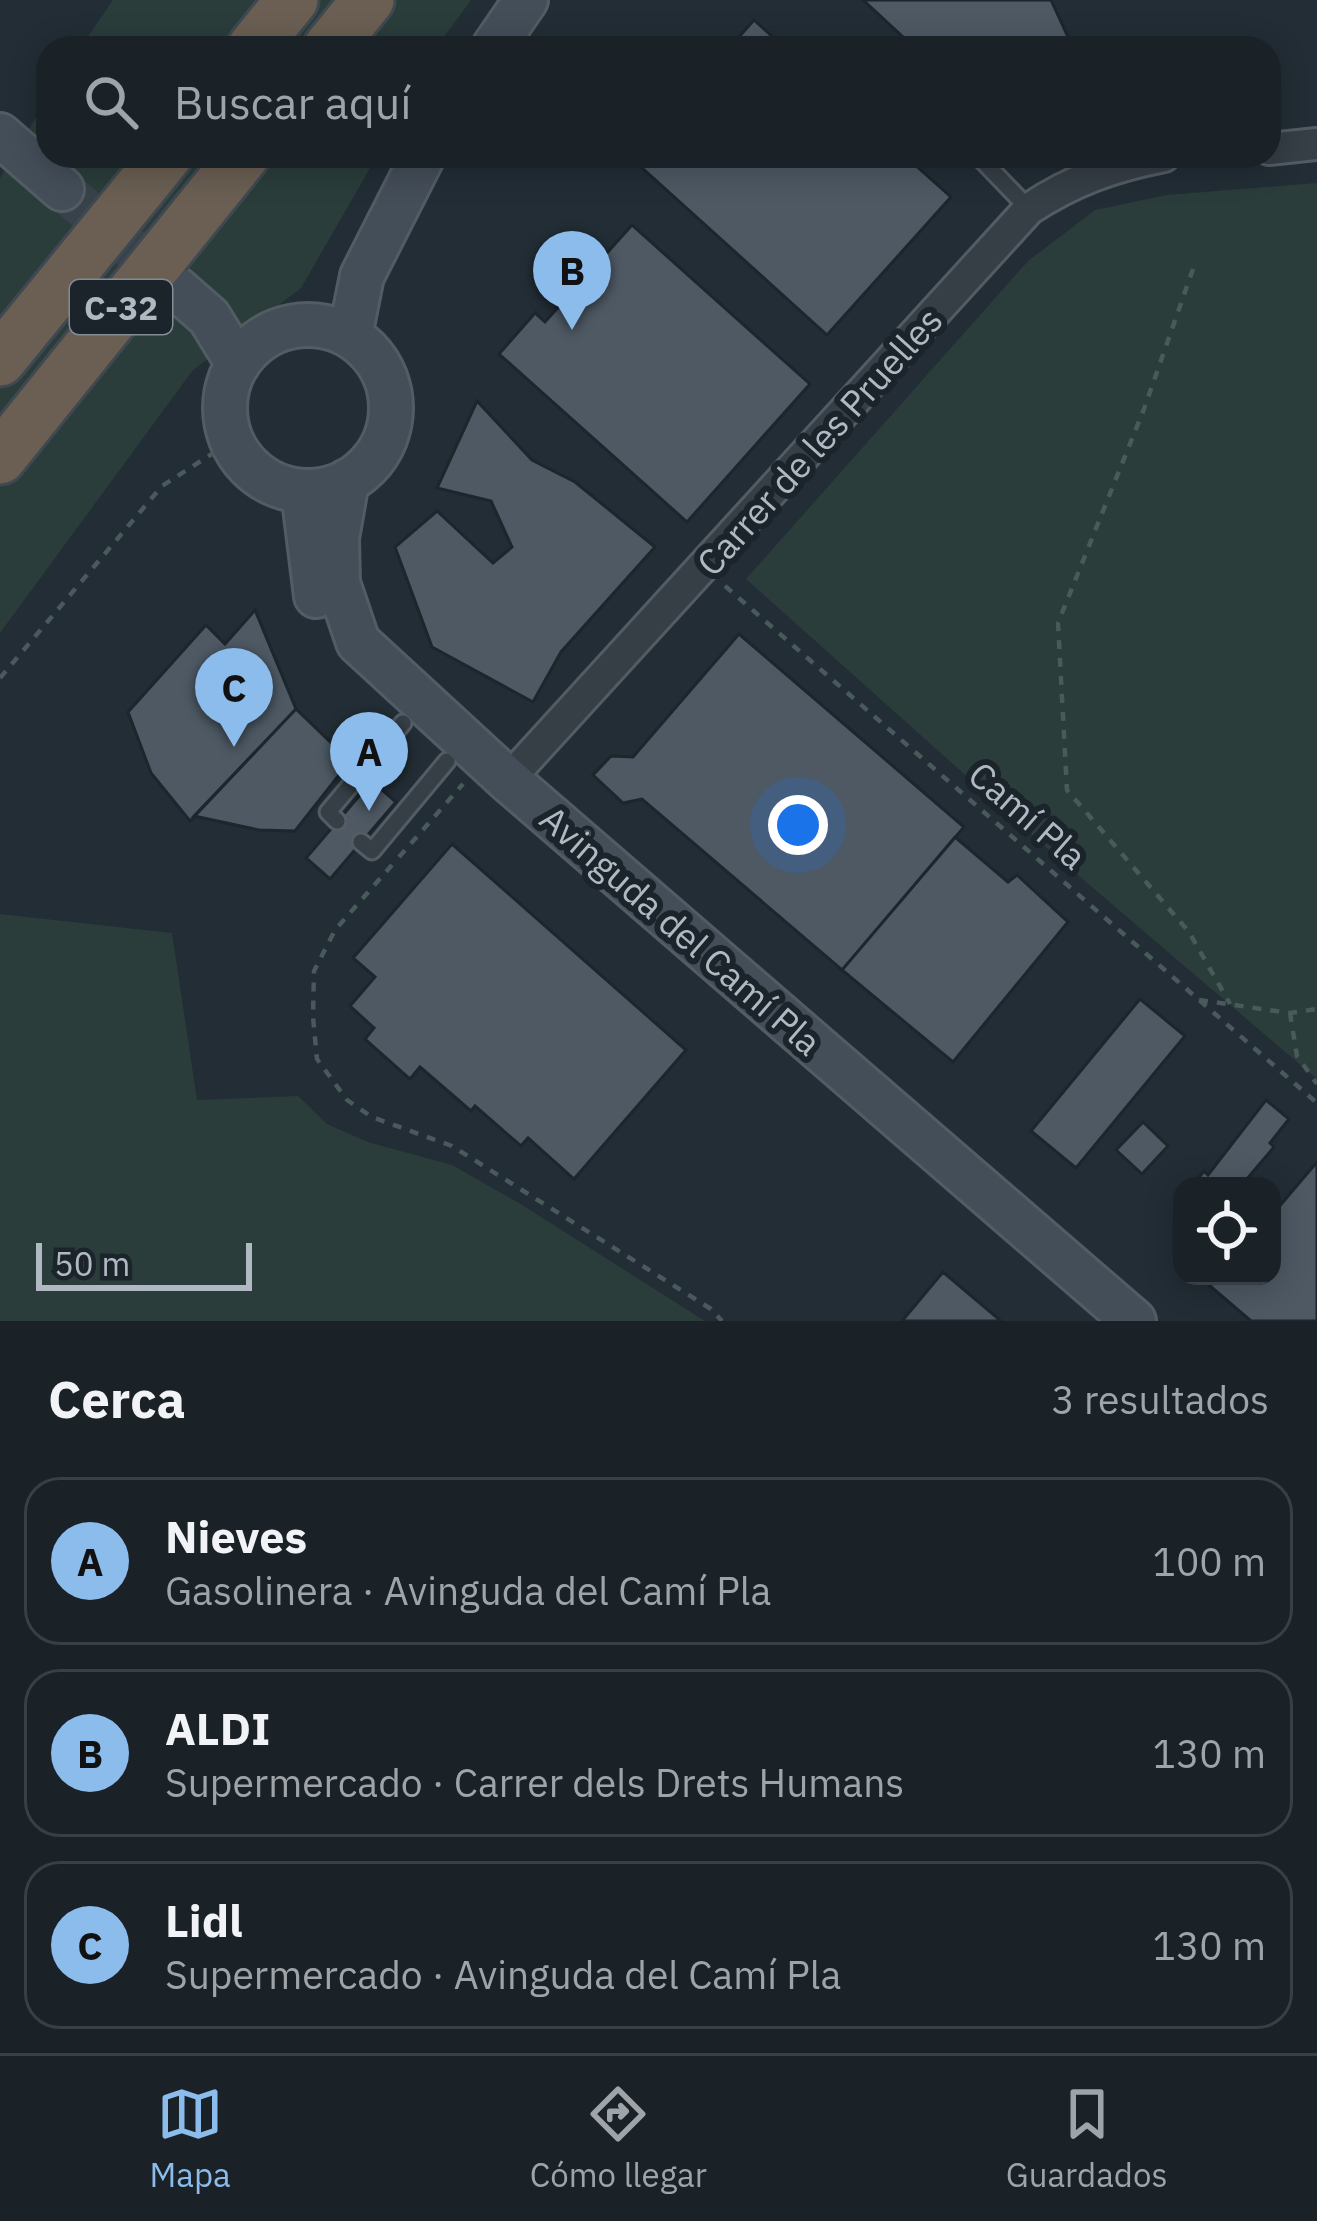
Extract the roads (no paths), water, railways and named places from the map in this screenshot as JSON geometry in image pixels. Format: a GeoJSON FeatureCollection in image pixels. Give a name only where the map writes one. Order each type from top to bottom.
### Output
{"type":"FeatureCollection","features":[{"type":"Feature","properties":{"kind":"highway"},"geometry":{"type":"LineString","coordinates":[[264,36],[292,0]]}},
{"type":"Feature","properties":{"kind":"highway"},"geometry":{"type":"LineString","coordinates":[[339,36],[368,0]]}},
{"type":"Feature","properties":{"kind":"highway","name":"C-32"},"geometry":{"type":"LineString","coordinates":[[0,360],[156,168]]}},
{"type":"Feature","properties":{"kind":"highway","name":"C-32"},"geometry":{"type":"LineString","coordinates":[[0,458],[233,168]]}},
{"type":"Feature","properties":{"kind":"street"},"geometry":{"type":"LineString","coordinates":[[501,36],[526,0]]}},
{"type":"Feature","properties":{"kind":"street"},"geometry":{"type":"LineString","coordinates":[[0,134],[36,165]]}},
{"type":"Feature","properties":{"kind":"street"},"geometry":{"type":"LineString","coordinates":[[1281,148],[1317,143]]}},
{"type":"Feature","properties":{"kind":"street"},"geometry":{"type":"LineString","coordinates":[[39,168],[62,188]]}},
{"type":"Feature","properties":{"kind":"street"},"geometry":{"type":"LineString","coordinates":[[330,330],[416,168]]}},
{"type":"Feature","properties":{"kind":"street","name":"Carrer de les Pruelles"},"geometry":{"type":"LineString","coordinates":[[474,774],[704,568],[1029,209],[1107,168]]}},
{"type":"Feature","properties":{"kind":"street"},"geometry":{"type":"LineString","coordinates":[[177,289],[251,351]]}},
{"type":"Feature","properties":{"kind":"street"},"geometry":{"type":"LineString","coordinates":[[279,330],[330,330],[376,359],[391,407],[380,449],[366,467],[347,481],[303,490],[266,479],[243,460],[226,420],[227,393],[251,351],[279,330]]}},
{"type":"Feature","properties":{"kind":"street","name":"Avinguda del Camí Pla"},"geometry":{"type":"LineString","coordinates":[[347,481],[337,538],[338,584],[358,642],[474,774],[1096,1321]]}},
{"type":"Feature","properties":{"kind":"street","name":"Avinguda del Camí Pla"},"geometry":{"type":"LineString","coordinates":[[303,490],[313,586],[340,659],[403,723],[474,774],[1134,1321]]}},
{"type":"Feature","properties":{"kind":"lane"},"geometry":{"type":"LineString","coordinates":[[990,168],[1029,209]]}},
{"type":"Feature","properties":{"kind":"lane"},"geometry":{"type":"LineString","coordinates":[[338,820],[328,812],[403,723]]}},
{"type":"Feature","properties":{"kind":"lane"},"geometry":{"type":"LineString","coordinates":[[361,842],[372,851],[474,774]]}},
{"type":"Feature","properties":{"kind":"tunnel"},"geometry":{"type":"LineString","coordinates":[[62,189],[174,286]]}},
{"type":"Feature","properties":{"kind":"place","name":"ALDI"},"geometry":{"type":"Point","coordinates":[572,330]}},
{"type":"Feature","properties":{"kind":"place","name":"Lidl"},"geometry":{"type":"Point","coordinates":[234,747]}},
{"type":"Feature","properties":{"kind":"place","name":"Nieves"},"geometry":{"type":"Point","coordinates":[369,811]}}]}
